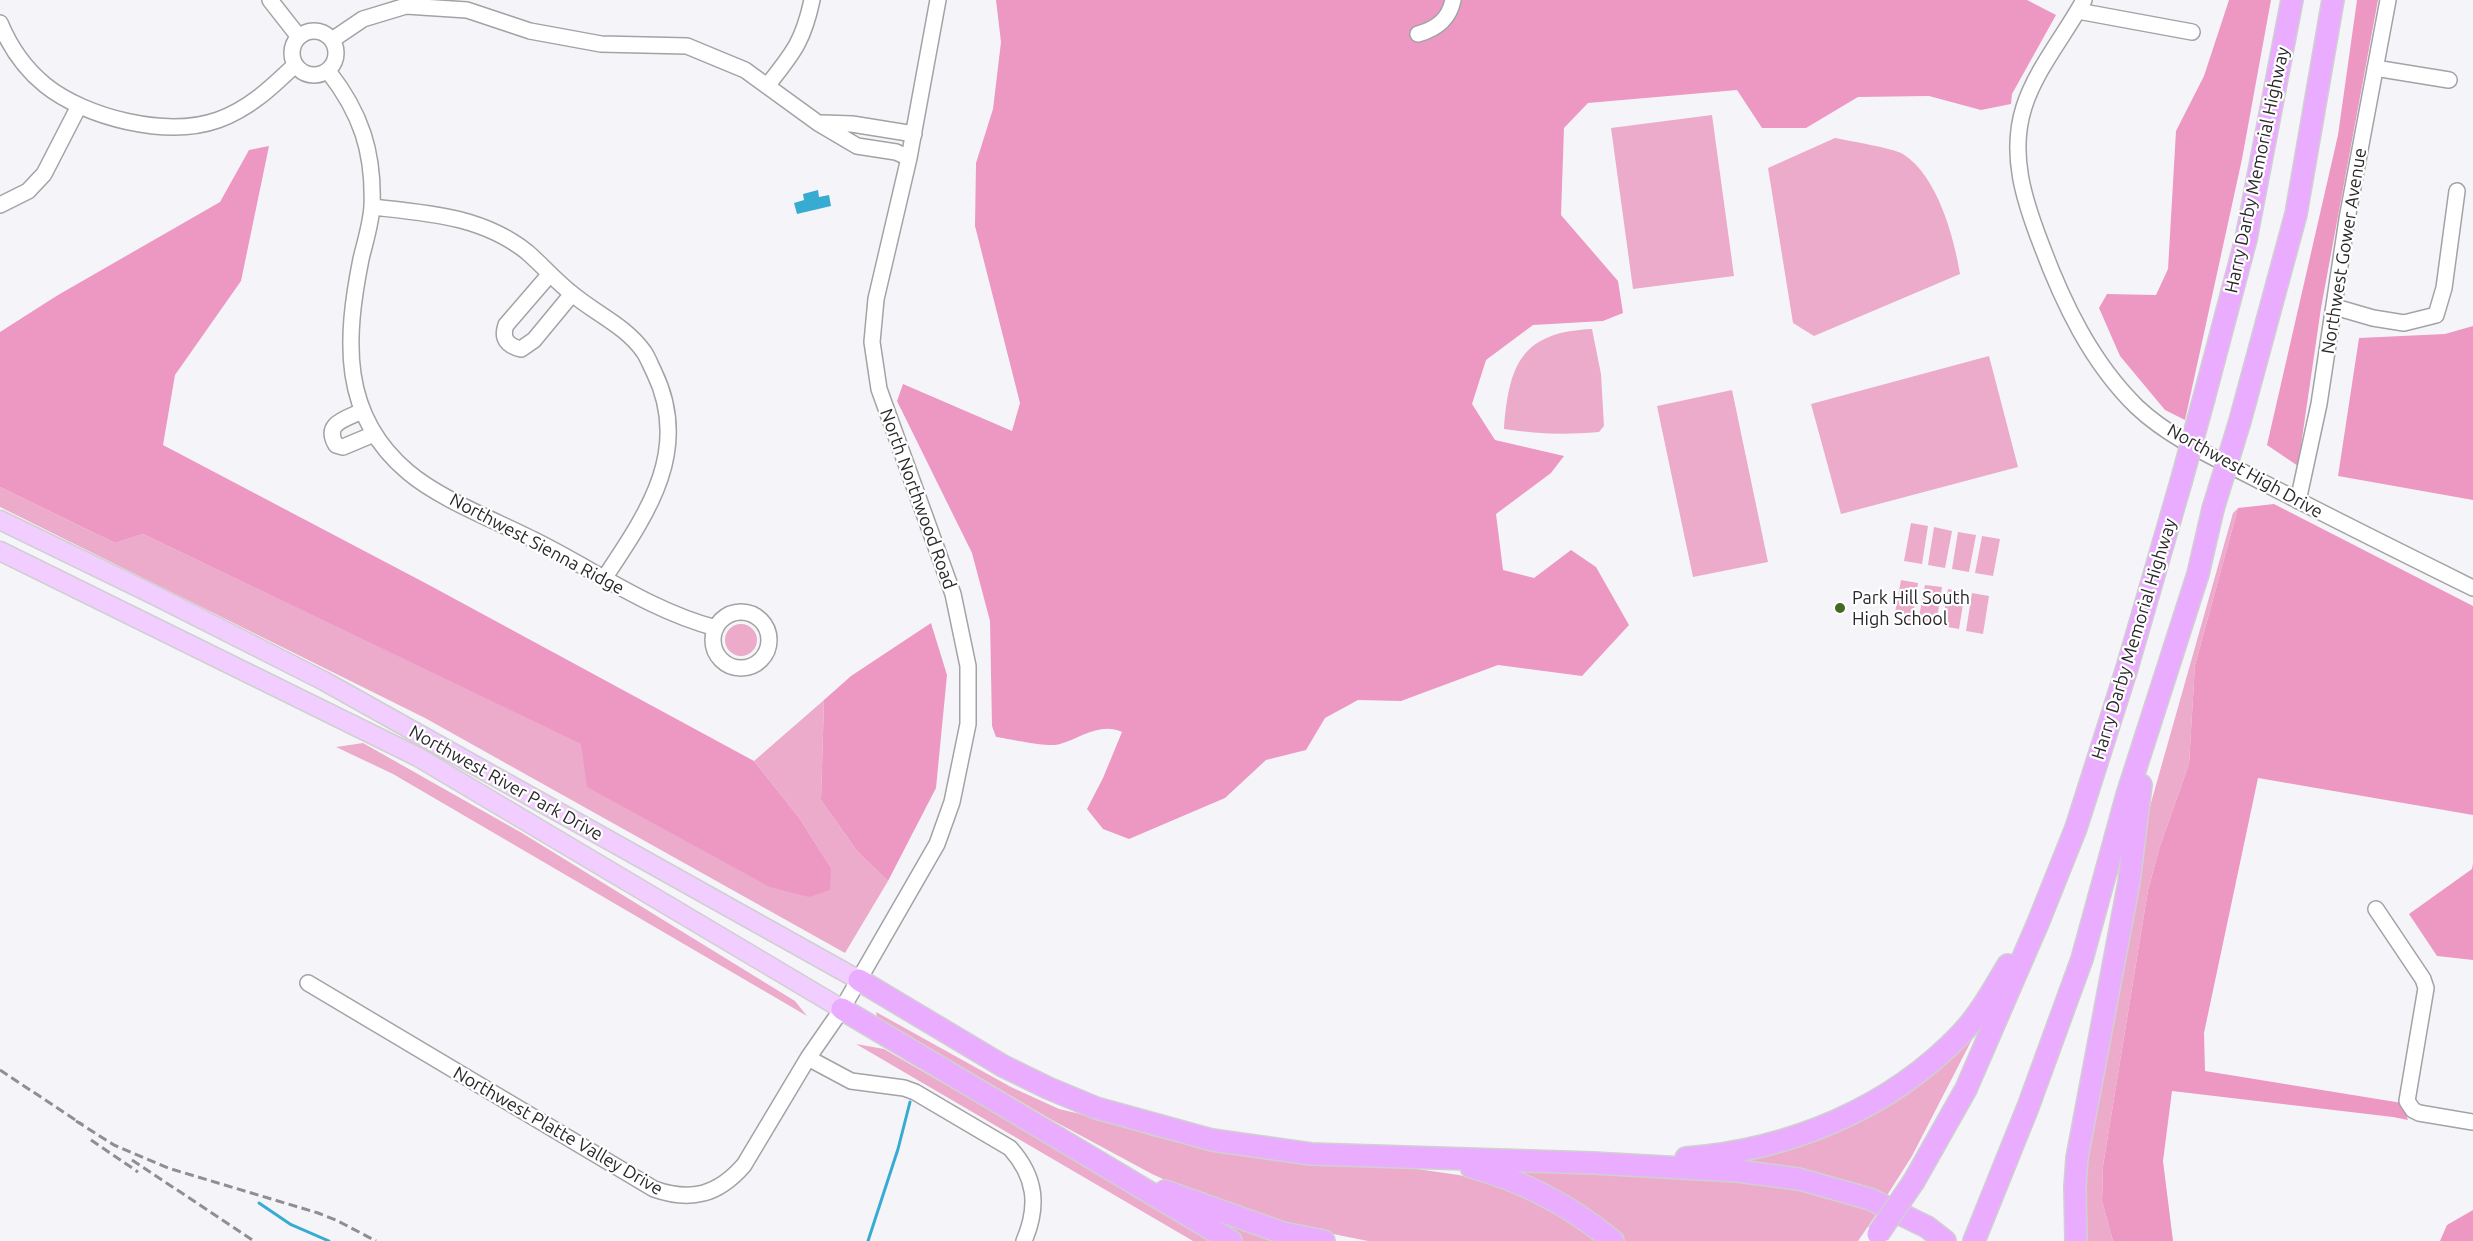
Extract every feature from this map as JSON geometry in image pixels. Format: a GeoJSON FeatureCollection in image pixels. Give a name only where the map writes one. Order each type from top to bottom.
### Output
{"type":"FeatureCollection","features":[{"type":"Feature","properties":{"kind":"highway","name":"Harry Darby Memorial Highway"},"geometry":{"type":"LineString","coordinates":[[1875,1238],[1914,1181],[1966,1089],[2038,923],[2076,828],[2127,668],[2205,398],[2246,239],[2292,0]]}},
{"type":"Feature","properties":{"kind":"highway"},"geometry":{"type":"LineString","coordinates":[[1978,1232],[2082,959],[2127,795],[2198,574],[2213,509],[2240,421],[2296,214],[2333,0]]}},
{"type":"Feature","properties":{"kind":"highway"},"geometry":{"type":"LineString","coordinates":[[2076,1241],[2077,1158],[2128,882],[2148,730]]}},
{"type":"Feature","properties":{"kind":"highway"},"geometry":{"type":"LineString","coordinates":[[1593,1163],[1709,1156],[1745,1150],[1815,1130],[1857,1111],[1911,1077],[1964,1031],[2038,923]]}},
{"type":"Feature","properties":{"kind":"highway","name":"Northwest River Park Drive"},"geometry":{"type":"LineString","coordinates":[[859,980],[1003,1066],[1096,1108],[1212,1140],[1311,1154],[1427,1159]]}},
{"type":"Feature","properties":{"kind":"highway","name":"Northwest River Park Drive"},"geometry":{"type":"LineString","coordinates":[[842,1009],[1125,1177]]}},
{"type":"Feature","properties":{"kind":"highway"},"geometry":{"type":"LineString","coordinates":[[1427,1159],[1593,1163],[1737,1171],[1799,1179],[1870,1199],[1927,1227],[1945,1241]]}},
{"type":"Feature","properties":{"kind":"highway"},"geometry":{"type":"LineString","coordinates":[[1427,1159],[1476,1168],[1529,1188],[1579,1216],[1613,1241]]}},
{"type":"Feature","properties":{"kind":"highway"},"geometry":{"type":"LineString","coordinates":[[1125,1177],[1231,1241]]}},
{"type":"Feature","properties":{"kind":"highway"},"geometry":{"type":"LineString","coordinates":[[1125,1177],[1283,1233],[1324,1241]]}},
{"type":"Feature","properties":{"kind":"main road","name":"Northwest River Park Drive"},"geometry":{"type":"LineString","coordinates":[[0,520],[324,681],[859,980]]}},
{"type":"Feature","properties":{"kind":"main road","name":"Northwest River Park Drive"},"geometry":{"type":"LineString","coordinates":[[0,551],[418,757],[842,1009]]}},
{"type":"Feature","properties":{"kind":"street"},"geometry":{"type":"LineString","coordinates":[[270,0],[299,37]]}},
{"type":"Feature","properties":{"kind":"street"},"geometry":{"type":"LineString","coordinates":[[767,86],[797,48],[807,23],[812,0]]}},
{"type":"Feature","properties":{"kind":"street","name":"North Northwood Road"},"geometry":{"type":"LineString","coordinates":[[842,1009],[937,844],[952,802],[968,724],[968,666],[953,594],[879,389],[872,342],[876,299],[914,134],[938,0]]}},
{"type":"Feature","properties":{"kind":"street"},"geometry":{"type":"LineString","coordinates":[[1418,34],[1434,29],[1452,7],[1453,0]]}},
{"type":"Feature","properties":{"kind":"street","name":"Northwest Gower Avenue"},"geometry":{"type":"LineString","coordinates":[[2298,501],[2319,404],[2347,219],[2388,0]]}},
{"type":"Feature","properties":{"kind":"street"},"geometry":{"type":"LineString","coordinates":[[2081,5],[2192,32]]}},
{"type":"Feature","properties":{"kind":"street","name":"Northwest High Drive"},"geometry":{"type":"LineString","coordinates":[[2081,5],[2037,78],[2024,106],[2019,129],[2019,170],[2021,187],[2059,293],[2090,347],[2114,380],[2138,407],[2169,431],[2298,501],[2473,588]]}},
{"type":"Feature","properties":{"kind":"street"},"geometry":{"type":"LineString","coordinates":[[332,40],[363,19],[406,6],[466,10],[530,31],[600,44],[687,46],[745,70],[818,123],[857,146],[896,152],[909,158]]}},
{"type":"Feature","properties":{"kind":"street"},"geometry":{"type":"LineString","coordinates":[[0,23],[12,49],[46,86],[79,106],[137,124],[159,128],[184,128],[217,121],[242,110],[295,65]]}},
{"type":"Feature","properties":{"kind":"street"},"geometry":{"type":"LineString","coordinates":[[312,31],[327,35],[332,40],[336,54],[335,61],[328,71],[313,75],[306,74],[295,65],[292,50],[299,37],[312,31]]}},
{"type":"Feature","properties":{"kind":"street"},"geometry":{"type":"LineString","coordinates":[[2375,68],[2449,80]]}},
{"type":"Feature","properties":{"kind":"street","name":"Northwest Sienna Ridge"},"geometry":{"type":"LineString","coordinates":[[328,71],[345,93],[356,114],[370,159],[372,207],[353,307],[350,343],[354,387],[362,411],[384,449],[410,474],[457,502],[605,577],[636,597],[691,621],[716,628]]}},
{"type":"Feature","properties":{"kind":"street"},"geometry":{"type":"LineString","coordinates":[[0,206],[28,191],[44,174],[79,106]]}},
{"type":"Feature","properties":{"kind":"street"},"geometry":{"type":"LineString","coordinates":[[818,123],[852,124],[914,134]]}},
{"type":"Feature","properties":{"kind":"street"},"geometry":{"type":"LineString","coordinates":[[2335,307],[2404,323],[2436,315],[2444,288],[2457,191]]}},
{"type":"Feature","properties":{"kind":"street"},"geometry":{"type":"LineString","coordinates":[[372,207],[440,214],[472,222],[502,236],[526,252],[572,294],[615,322],[644,352],[661,386],[668,415],[668,452],[663,474],[653,498],[605,577]]}},
{"type":"Feature","properties":{"kind":"street"},"geometry":{"type":"LineString","coordinates":[[550,274],[506,325],[503,333],[505,340],[512,347],[521,349],[534,340],[572,294]]}},
{"type":"Feature","properties":{"kind":"street"},"geometry":{"type":"LineString","coordinates":[[362,411],[335,425],[331,430],[331,436],[336,444],[343,447],[375,434]]}},
{"type":"Feature","properties":{"kind":"street"},"geometry":{"type":"LineString","coordinates":[[2376,909],[2423,979],[2426,988],[2407,1101],[2413,1110],[2419,1113],[2473,1122]]}},
{"type":"Feature","properties":{"kind":"street","name":"Northwest Platte Valley Drive"},"geometry":{"type":"LineString","coordinates":[[308,983],[627,1175],[654,1190],[670,1195],[700,1194],[717,1189],[732,1179],[744,1165],[808,1058],[842,1009]]}},
{"type":"Feature","properties":{"kind":"street"},"geometry":{"type":"LineString","coordinates":[[808,1058],[851,1081],[904,1088],[915,1092],[1010,1148],[1021,1160],[1033,1188],[1034,1211],[1024,1241]]}},
{"type":"Feature","properties":{"kind":"shaded area"},"geometry":{"type":"Polygon","coordinates":[[[996,0],[2027,0],[2056,15],[2012,94],[2011,104],[1981,110],[1929,96],[1858,97],[1806,128],[1762,128],[1737,90],[1588,103],[1564,128],[1561,215],[1618,281],[1623,313],[1603,321],[1533,325],[1486,360],[1472,404],[1495,440],[1564,456],[1551,473],[1496,514],[1503,570],[1534,578],[1571,550],[1596,567],[1629,625],[1582,676],[1498,665],[1401,701],[1358,700],[1325,718],[1306,750],[1266,760],[1225,798],[1129,839],[1103,829],[1087,809],[1122,732],[1114,729],[1098,730],[1055,745],[996,737],[992,726],[990,621],[972,553],[897,401],[903,384],[1012,431],[1020,403],[975,226],[976,163],[993,109],[1001,42],[996,0]]]}},
{"type":"Feature","properties":{"kind":"shaded area"},"geometry":{"type":"Polygon","coordinates":[[[2229,0],[2271,0],[2242,159],[2185,420],[2165,410],[2120,356],[2099,308],[2107,294],[2156,295],[2168,269],[2176,131],[2204,76],[2229,0]]]}},
{"type":"Feature","properties":{"kind":"shaded area"},"geometry":{"type":"Polygon","coordinates":[[[2357,0],[2378,0],[2321,308],[2298,466],[2267,445],[2338,135],[2357,0]]]}},
{"type":"Feature","properties":{"kind":"shaded area"},"geometry":{"type":"Polygon","coordinates":[[[1712,115],[1734,276],[1633,289],[1611,128],[1712,115]]]}},
{"type":"Feature","properties":{"kind":"shaded area"},"geometry":{"type":"Polygon","coordinates":[[[1835,138],[1898,152],[1915,164],[1925,176],[1942,208],[1960,274],[1814,336],[1793,323],[1768,168],[1835,138]]]}},
{"type":"Feature","properties":{"kind":"shaded area"},"geometry":{"type":"Polygon","coordinates":[[[269,146],[241,281],[175,375],[163,445],[429,585],[754,761],[800,819],[831,868],[830,890],[809,897],[770,887],[587,787],[581,744],[143,534],[115,543],[0,487],[0,332],[58,295],[220,202],[249,150],[269,146]]]}},
{"type":"Feature","properties":{"kind":"shaded area"},"geometry":{"type":"Polygon","coordinates":[[[2473,326],[2473,500],[2338,476],[2359,338],[2445,334],[2473,326]]]}},
{"type":"Feature","properties":{"kind":"shaded area"},"geometry":{"type":"Polygon","coordinates":[[[1592,329],[1601,374],[1604,426],[1599,432],[1551,434],[1504,429],[1510,387],[1515,370],[1523,356],[1534,345],[1549,337],[1592,329]]]}},
{"type":"Feature","properties":{"kind":"shaded area"},"geometry":{"type":"Polygon","coordinates":[[[1989,356],[2018,467],[1841,514],[1811,404],[1989,356]]]}},
{"type":"Feature","properties":{"kind":"shaded area"},"geometry":{"type":"Polygon","coordinates":[[[1732,390],[1768,562],[1693,577],[1657,406],[1732,390]]]}},
{"type":"Feature","properties":{"kind":"shaded area"},"geometry":{"type":"Polygon","coordinates":[[[0,487],[115,543],[143,534],[582,744],[588,787],[831,868],[800,819],[754,761],[824,700],[821,800],[857,851],[888,881],[845,953],[425,718],[0,507],[0,487]]]}},
{"type":"Feature","properties":{"kind":"shaded area"},"geometry":{"type":"Polygon","coordinates":[[[2274,504],[2473,606],[2473,815],[2258,778],[2204,1033],[2205,1071],[2402,1103],[2408,1120],[2172,1091],[2163,1161],[2173,1241],[2113,1241],[2102,1201],[2103,1166],[2148,890],[2160,846],[2189,764],[2195,665],[2238,508],[2274,504]]]}},
{"type":"Feature","properties":{"kind":"shaded area"},"geometry":{"type":"Polygon","coordinates":[[[2238,508],[2195,665],[2189,764],[2160,846],[2148,890],[2103,1166],[2102,1201],[2113,1241],[2080,1241],[2078,1184],[2141,838],[2233,513],[2238,508]]]}},
{"type":"Feature","properties":{"kind":"shaded area"},"geometry":{"type":"Polygon","coordinates":[[[1911,523],[1928,526],[1922,564],[1904,561],[1911,523]]]}},
{"type":"Feature","properties":{"kind":"shaded area"},"geometry":{"type":"Polygon","coordinates":[[[1934,527],[1952,531],[1945,568],[1928,565],[1934,527]]]}},
{"type":"Feature","properties":{"kind":"shaded area"},"geometry":{"type":"Polygon","coordinates":[[[1958,532],[1976,535],[1969,572],[1952,569],[1958,532]]]}},
{"type":"Feature","properties":{"kind":"shaded area"},"geometry":{"type":"Polygon","coordinates":[[[1982,536],[2000,539],[1993,576],[1975,573],[1982,536]]]}},
{"type":"Feature","properties":{"kind":"shaded area"},"geometry":{"type":"Polygon","coordinates":[[[1901,580],[1918,583],[1912,621],[1894,618],[1901,580]]]}},
{"type":"Feature","properties":{"kind":"shaded area"},"geometry":{"type":"Polygon","coordinates":[[[1925,585],[1942,587],[1936,625],[1918,622],[1925,585]]]}},
{"type":"Feature","properties":{"kind":"shaded area"},"geometry":{"type":"Polygon","coordinates":[[[1948,589],[1965,592],[1959,629],[1942,626],[1948,589]]]}},
{"type":"Feature","properties":{"kind":"shaded area"},"geometry":{"type":"Polygon","coordinates":[[[1972,593],[1989,596],[1983,634],[1966,631],[1972,593]]]}},
{"type":"Feature","properties":{"kind":"shaded area"},"geometry":{"type":"Polygon","coordinates":[[[931,623],[947,675],[936,788],[888,881],[857,851],[821,800],[824,700],[851,676],[931,623]]]}},
{"type":"Feature","properties":{"kind":"shaded area"},"geometry":{"type":"Polygon","coordinates":[[[741,624],[752,629],[757,640],[752,651],[741,656],[730,651],[725,640],[730,629],[741,624]]]}},
{"type":"Feature","properties":{"kind":"shaded area"},"geometry":{"type":"Polygon","coordinates":[[[363,743],[522,833],[795,1001],[807,1016],[393,774],[336,747],[363,743]]]}},
{"type":"Feature","properties":{"kind":"shaded area"},"geometry":{"type":"Polygon","coordinates":[[[2473,863],[2473,960],[2437,956],[2409,914],[2472,869],[2473,863]]]}},
{"type":"Feature","properties":{"kind":"shaded area"},"geometry":{"type":"Polygon","coordinates":[[[876,1012],[1011,1087],[1059,1109],[1153,1136],[1238,1155],[1276,1160],[1396,1166],[1459,1175],[1485,1182],[1538,1203],[1601,1241],[1368,1241],[1278,1223],[1185,1189],[1152,1174],[1052,1120],[877,1017],[876,1012]]]}},
{"type":"Feature","properties":{"kind":"shaded area"},"geometry":{"type":"Polygon","coordinates":[[[1982,1020],[1912,1156],[1886,1197],[1853,1184],[1794,1169],[1702,1159],[1793,1143],[1982,1020]]]}},
{"type":"Feature","properties":{"kind":"shaded area"},"geometry":{"type":"Polygon","coordinates":[[[856,1044],[884,1049],[1216,1241],[1193,1241],[856,1044]]]}},
{"type":"Feature","properties":{"kind":"shaded area"},"geometry":{"type":"Polygon","coordinates":[[[1493,1165],[1777,1181],[1880,1209],[1858,1241],[1623,1241],[1493,1165]]]}},
{"type":"Feature","properties":{"kind":"shaded area"},"geometry":{"type":"Polygon","coordinates":[[[2473,1210],[2473,1241],[2440,1241],[2447,1225],[2473,1210]]]}},
{"type":"Feature","properties":{"kind":"shaded area"},"geometry":{"type":"Polygon","coordinates":[[[1211,1218],[1284,1241],[1240,1241],[1211,1218]]]}},
{"type":"Feature","properties":{"kind":"water"},"geometry":{"type":"Polygon","coordinates":[[[818,190],[819,197],[829,195],[831,206],[797,214],[794,203],[804,200],[803,194],[818,190]]]}},
{"type":"Feature","properties":{"kind":"waterway"},"geometry":{"type":"LineString","coordinates":[[868,1241],[898,1149],[910,1102]]}},
{"type":"Feature","properties":{"kind":"waterway"},"geometry":{"type":"LineString","coordinates":[[259,1203],[290,1224],[329,1241]]}},
{"type":"Feature","properties":{"kind":"railway"},"geometry":{"type":"LineString","coordinates":[[0,1070],[83,1125]]}},
{"type":"Feature","properties":{"kind":"railway"},"geometry":{"type":"LineString","coordinates":[[76,1121],[114,1145],[168,1168],[318,1213],[376,1241]]}},
{"type":"Feature","properties":{"kind":"railway"},"geometry":{"type":"LineString","coordinates":[[91,1140],[138,1172]]}},
{"type":"Feature","properties":{"kind":"railway"},"geometry":{"type":"LineString","coordinates":[[132,1160],[254,1241]]}},
{"type":"Feature","properties":{"kind":"place","name":"Park Hill South High School"},"geometry":{"type":"Point","coordinates":[1840,608]}}]}
